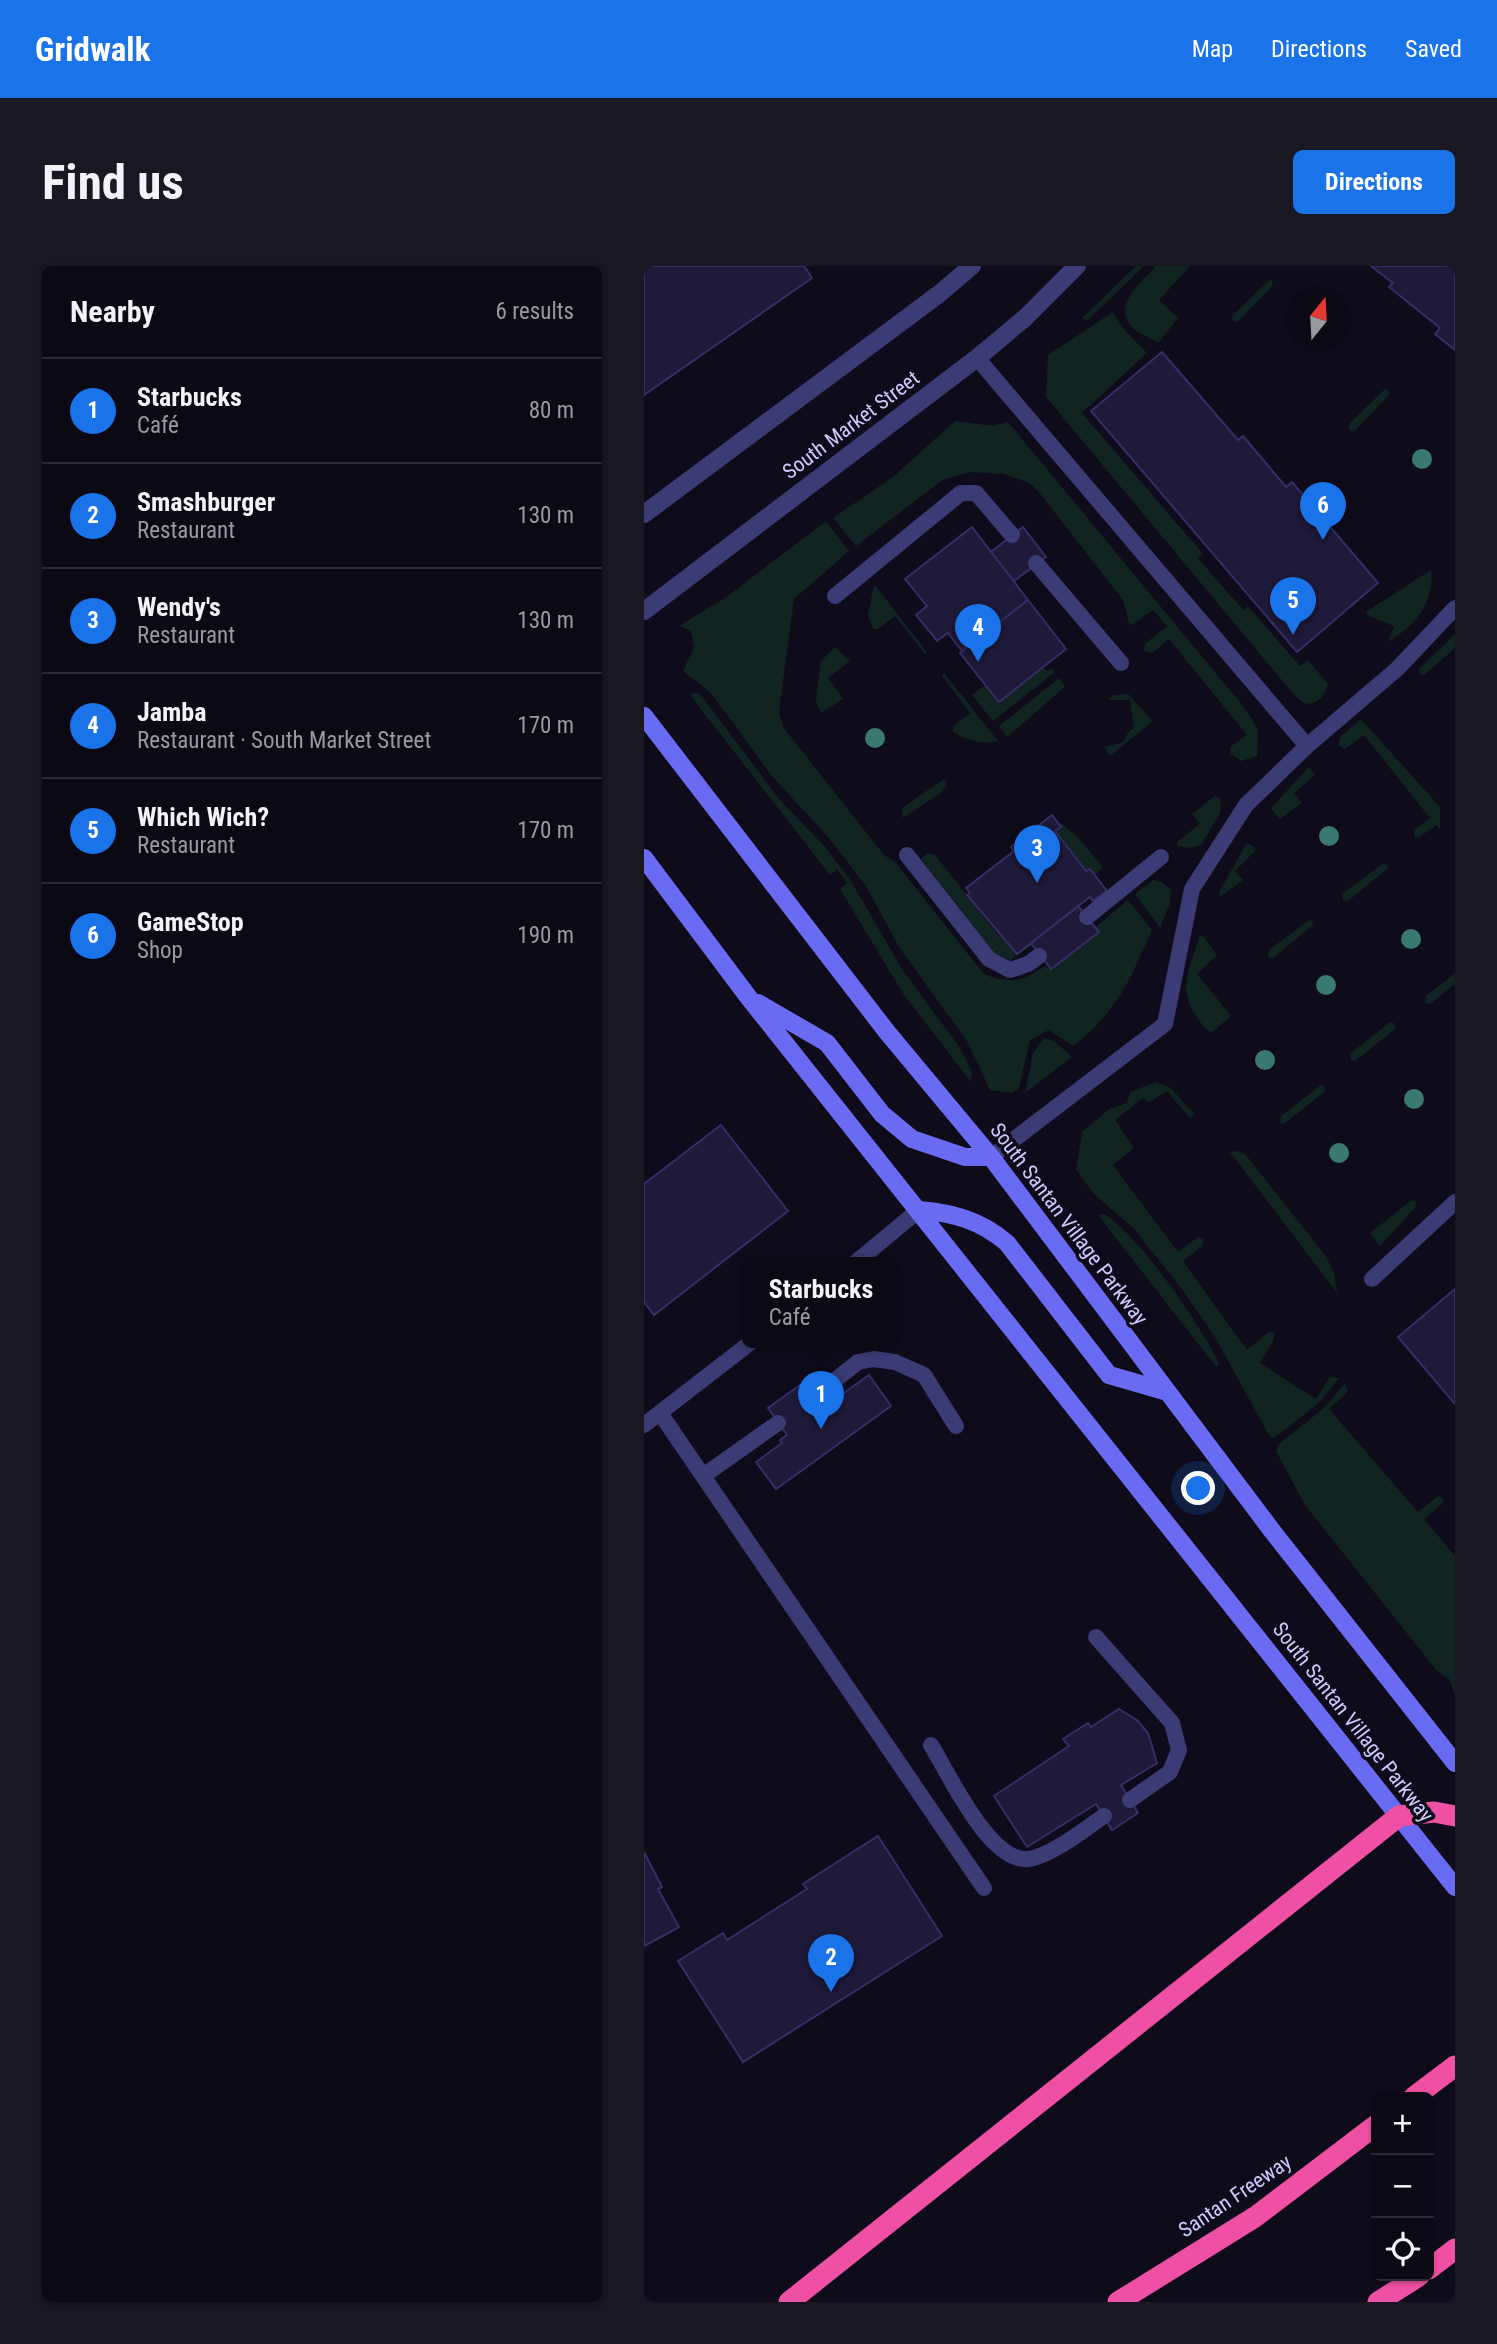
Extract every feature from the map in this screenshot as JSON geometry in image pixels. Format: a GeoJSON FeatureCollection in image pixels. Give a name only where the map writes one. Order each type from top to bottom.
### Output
{"type":"FeatureCollection","features":[{"type":"Feature","properties":{"kind":"highway"},"geometry":{"type":"LineString","coordinates":[[789,2302],[1399,1816],[1434,1812],[1455,1816]]}},
{"type":"Feature","properties":{"kind":"highway"},"geometry":{"type":"LineString","coordinates":[[1421,2092],[1455,2066]]}},
{"type":"Feature","properties":{"kind":"highway","name":"Santan Freeway"},"geometry":{"type":"LineString","coordinates":[[1118,2302],[1255,2217],[1371,2130]]}},
{"type":"Feature","properties":{"kind":"highway"},"geometry":{"type":"LineString","coordinates":[[1434,2265],[1455,2249]]}},
{"type":"Feature","properties":{"kind":"highway"},"geometry":{"type":"LineString","coordinates":[[1378,2302],[1411,2281]]}},
{"type":"Feature","properties":{"kind":"main road","name":"South Santan Village Parkway"},"geometry":{"type":"LineString","coordinates":[[644,716],[887,1031],[991,1157],[1273,1532],[1455,1763]]}},
{"type":"Feature","properties":{"kind":"main road","name":"South Santan Village Parkway"},"geometry":{"type":"LineString","coordinates":[[644,858],[749,998],[1454,1886]]}},
{"type":"Feature","properties":{"kind":"main road"},"geometry":{"type":"LineString","coordinates":[[749,998],[827,1043],[882,1114],[912,1139],[965,1157],[991,1157]]}},
{"type":"Feature","properties":{"kind":"main road"},"geometry":{"type":"LineString","coordinates":[[919,1210],[964,1217],[994,1232],[1007,1243],[1109,1376],[1168,1392]]}},
{"type":"Feature","properties":{"kind":"street"},"geometry":{"type":"LineString","coordinates":[[644,514],[939,294],[972,266]]}},
{"type":"Feature","properties":{"kind":"street","name":"South Market Street"},"geometry":{"type":"LineString","coordinates":[[644,611],[977,358],[1026,317],[1077,266]]}},
{"type":"Feature","properties":{"kind":"lane"},"geometry":{"type":"LineString","coordinates":[[977,358],[1307,746]]}},
{"type":"Feature","properties":{"kind":"lane"},"geometry":{"type":"LineString","coordinates":[[835,596],[961,493],[976,493],[1012,535]]}},
{"type":"Feature","properties":{"kind":"lane"},"geometry":{"type":"LineString","coordinates":[[1036,563],[1121,663]]}},
{"type":"Feature","properties":{"kind":"lane"},"geometry":{"type":"LineString","coordinates":[[991,1157],[1165,1024],[1192,889],[1246,805],[1307,746],[1397,670],[1455,608]]}},
{"type":"Feature","properties":{"kind":"lane"},"geometry":{"type":"LineString","coordinates":[[907,855],[989,959],[1010,970],[1028,964],[1039,956]]}},
{"type":"Feature","properties":{"kind":"lane"},"geometry":{"type":"LineString","coordinates":[[1087,917],[1161,857]]}},
{"type":"Feature","properties":{"kind":"lane"},"geometry":{"type":"LineString","coordinates":[[1372,1279],[1455,1202]]}},
{"type":"Feature","properties":{"kind":"lane"},"geometry":{"type":"LineString","coordinates":[[862,1257],[919,1210]]}},
{"type":"Feature","properties":{"kind":"lane"},"geometry":{"type":"LineString","coordinates":[[644,1425],[744,1348]]}},
{"type":"Feature","properties":{"kind":"lane"},"geometry":{"type":"LineString","coordinates":[[811,1399],[858,1362],[874,1359],[895,1362],[924,1375],[956,1426]]}},
{"type":"Feature","properties":{"kind":"lane"},"geometry":{"type":"LineString","coordinates":[[660,1413],[984,1888]]}},
{"type":"Feature","properties":{"kind":"lane"},"geometry":{"type":"LineString","coordinates":[[702,1476],[778,1423]]}},
{"type":"Feature","properties":{"kind":"lane"},"geometry":{"type":"LineString","coordinates":[[1096,1637],[1172,1723],[1179,1750],[1170,1772],[1130,1800]]}},
{"type":"Feature","properties":{"kind":"lane"},"geometry":{"type":"LineString","coordinates":[[931,1745],[984,1831],[997,1848],[1014,1857],[1028,1859],[1042,1855],[1104,1816]]}},
{"type":"Feature","properties":{"kind":"green space"},"geometry":{"type":"Polygon","coordinates":[[[1136,266],[1144,266],[1088,320],[1081,319],[1136,266]]]}},
{"type":"Feature","properties":{"kind":"green space"},"geometry":{"type":"Polygon","coordinates":[[[1156,266],[1190,266],[1159,300],[1178,318],[1158,343],[1138,332],[1125,315],[1129,298],[1156,266]]]}},
{"type":"Feature","properties":{"kind":"green space"},"geometry":{"type":"Polygon","coordinates":[[[1271,279],[1273,285],[1238,322],[1232,320],[1233,315],[1271,279]]]}},
{"type":"Feature","properties":{"kind":"green space"},"geometry":{"type":"Polygon","coordinates":[[[1113,312],[1124,330],[1147,353],[1082,413],[1203,554],[1198,558],[1243,610],[1248,606],[1300,666],[1308,660],[1328,684],[1323,696],[1317,701],[1305,704],[1295,696],[1046,397],[1048,355],[1113,312]]]}},
{"type":"Feature","properties":{"kind":"green space"},"geometry":{"type":"Polygon","coordinates":[[[1385,389],[1389,390],[1389,395],[1354,432],[1349,430],[1349,424],[1385,389]]]}},
{"type":"Feature","properties":{"kind":"green space"},"geometry":{"type":"Polygon","coordinates":[[[955,421],[993,426],[1008,422],[1247,711],[1258,730],[1257,756],[1241,761],[1231,754],[1230,747],[1247,735],[1169,639],[1152,653],[1144,651],[1145,644],[1167,626],[1153,610],[1132,625],[1129,624],[1123,600],[1029,483],[1004,474],[971,472],[944,479],[856,546],[833,518],[893,477],[955,421]]]}},
{"type":"Feature","properties":{"kind":"green space"},"geometry":{"type":"Polygon","coordinates":[[[826,521],[849,551],[794,599],[779,711],[783,727],[884,855],[896,863],[983,973],[993,978],[1015,980],[1037,971],[1064,953],[1128,900],[1152,930],[1121,994],[1088,1033],[1073,1046],[1049,1030],[1030,1040],[1019,1088],[1013,1093],[990,1090],[967,1041],[899,947],[866,886],[828,837],[771,775],[711,693],[683,671],[694,648],[691,631],[679,626],[725,598],[826,521]]]}},
{"type":"Feature","properties":{"kind":"green space"},"geometry":{"type":"Polygon","coordinates":[[[1431,570],[1430,592],[1421,612],[1415,621],[1388,642],[1394,626],[1368,616],[1366,612],[1431,570]]]}},
{"type":"Feature","properties":{"kind":"green space"},"geometry":{"type":"Polygon","coordinates":[[[874,584],[927,652],[925,654],[895,616],[878,629],[873,629],[868,615],[874,584]]]}},
{"type":"Feature","properties":{"kind":"green space"},"geometry":{"type":"Polygon","coordinates":[[[1455,634],[1455,648],[1424,675],[1419,674],[1419,669],[1455,634]]]}},
{"type":"Feature","properties":{"kind":"green space"},"geometry":{"type":"Polygon","coordinates":[[[835,647],[850,661],[828,678],[843,699],[821,713],[816,702],[821,661],[835,647]]]}},
{"type":"Feature","properties":{"kind":"green space"},"geometry":{"type":"Polygon","coordinates":[[[1043,667],[1047,671],[1052,668],[1055,672],[993,721],[972,695],[985,685],[999,701],[1043,667]]]}},
{"type":"Feature","properties":{"kind":"green space"},"geometry":{"type":"Polygon","coordinates":[[[944,673],[998,741],[975,741],[953,732],[953,726],[970,713],[942,676],[944,673]]]}},
{"type":"Feature","properties":{"kind":"green space"},"geometry":{"type":"Polygon","coordinates":[[[1059,678],[1065,687],[1007,737],[999,726],[1059,678]]]}},
{"type":"Feature","properties":{"kind":"green space"},"geometry":{"type":"Polygon","coordinates":[[[700,694],[780,800],[825,847],[849,878],[904,972],[960,1048],[972,1072],[971,1082],[904,995],[840,889],[847,883],[837,869],[830,875],[690,695],[700,694]]]}},
{"type":"Feature","properties":{"kind":"green space"},"geometry":{"type":"Polygon","coordinates":[[[1128,694],[1153,721],[1110,756],[1104,747],[1122,743],[1130,730],[1134,729],[1130,700],[1109,700],[1113,695],[1128,694]]]}},
{"type":"Feature","properties":{"kind":"green space"},"geometry":{"type":"Polygon","coordinates":[[[1361,719],[1440,807],[1440,829],[1436,825],[1418,838],[1414,836],[1415,830],[1430,818],[1364,735],[1345,749],[1339,746],[1339,738],[1361,719]]]}},
{"type":"Feature","properties":{"kind":"green space"},"geometry":{"type":"Polygon","coordinates":[[[1309,767],[1315,775],[1294,793],[1302,803],[1280,819],[1271,808],[1309,767]]]}},
{"type":"Feature","properties":{"kind":"green space"},"geometry":{"type":"Polygon","coordinates":[[[944,779],[947,784],[942,792],[903,818],[902,808],[944,779]]]}},
{"type":"Feature","properties":{"kind":"green space"},"geometry":{"type":"Polygon","coordinates":[[[1215,796],[1221,799],[1220,813],[1201,845],[1189,848],[1178,846],[1177,842],[1200,824],[1192,814],[1215,796]]]}},
{"type":"Feature","properties":{"kind":"green space"},"geometry":{"type":"Polygon","coordinates":[[[1061,823],[1076,835],[1103,867],[1095,875],[1090,869],[1086,871],[1055,831],[1061,823]]]}},
{"type":"Feature","properties":{"kind":"green space"},"geometry":{"type":"Polygon","coordinates":[[[1246,844],[1256,850],[1235,871],[1243,880],[1220,897],[1219,892],[1246,844]]]}},
{"type":"Feature","properties":{"kind":"green space"},"geometry":{"type":"Polygon","coordinates":[[[928,853],[935,855],[999,936],[1032,945],[1010,960],[995,953],[921,859],[928,853]]]}},
{"type":"Feature","properties":{"kind":"green space"},"geometry":{"type":"Polygon","coordinates":[[[1384,863],[1388,865],[1387,869],[1348,901],[1343,901],[1343,893],[1384,863]]]}},
{"type":"Feature","properties":{"kind":"green space"},"geometry":{"type":"Polygon","coordinates":[[[1153,880],[1162,882],[1171,890],[1170,903],[1160,928],[1135,894],[1153,880]]]}},
{"type":"Feature","properties":{"kind":"green space"},"geometry":{"type":"Polygon","coordinates":[[[1309,920],[1313,922],[1312,926],[1273,958],[1268,957],[1269,950],[1309,920]]]}},
{"type":"Feature","properties":{"kind":"green space"},"geometry":{"type":"Polygon","coordinates":[[[1200,936],[1204,937],[1217,955],[1197,974],[1231,1016],[1212,1032],[1196,1016],[1187,996],[1187,977],[1200,936]]]}},
{"type":"Feature","properties":{"kind":"green space"},"geometry":{"type":"Polygon","coordinates":[[[1455,973],[1455,984],[1430,1004],[1425,1003],[1426,996],[1455,973]]]}},
{"type":"Feature","properties":{"kind":"green space"},"geometry":{"type":"Polygon","coordinates":[[[1389,1023],[1394,1023],[1395,1029],[1355,1061],[1351,1060],[1351,1053],[1389,1023]]]}},
{"type":"Feature","properties":{"kind":"green space"},"geometry":{"type":"Polygon","coordinates":[[[1044,1038],[1054,1041],[1072,1057],[1025,1093],[1033,1053],[1044,1038]]]}},
{"type":"Feature","properties":{"kind":"green space"},"geometry":{"type":"Polygon","coordinates":[[[1156,1082],[1171,1088],[1194,1114],[1190,1118],[1167,1091],[1149,1102],[1143,1098],[1115,1120],[1134,1148],[1113,1165],[1178,1252],[1198,1237],[1204,1239],[1202,1246],[1183,1261],[1247,1350],[1269,1332],[1274,1332],[1274,1339],[1260,1363],[1316,1399],[1330,1377],[1339,1378],[1320,1402],[1274,1438],[1270,1437],[1216,1339],[1182,1289],[1134,1229],[1093,1193],[1076,1170],[1082,1132],[1109,1109],[1127,1103],[1130,1092],[1156,1082]]]}},
{"type":"Feature","properties":{"kind":"green space"},"geometry":{"type":"Polygon","coordinates":[[[1321,1085],[1325,1087],[1324,1092],[1284,1124],[1280,1123],[1281,1116],[1321,1085]]]}},
{"type":"Feature","properties":{"kind":"green space"},"geometry":{"type":"Polygon","coordinates":[[[1230,1152],[1245,1154],[1325,1255],[1334,1273],[1337,1293],[1230,1152]]]}},
{"type":"Feature","properties":{"kind":"green space"},"geometry":{"type":"Polygon","coordinates":[[[1412,1200],[1416,1202],[1415,1208],[1380,1246],[1370,1233],[1412,1200]]]}},
{"type":"Feature","properties":{"kind":"green space"},"geometry":{"type":"Polygon","coordinates":[[[1104,1214],[1135,1241],[1168,1282],[1210,1346],[1219,1363],[1217,1368],[1098,1215],[1104,1214]]]}},
{"type":"Feature","properties":{"kind":"green space"},"geometry":{"type":"Polygon","coordinates":[[[1345,1383],[1348,1391],[1329,1409],[1418,1512],[1438,1496],[1443,1498],[1442,1504],[1424,1519],[1455,1556],[1455,1695],[1449,1679],[1437,1671],[1305,1505],[1276,1451],[1279,1444],[1324,1408],[1345,1383]]]}},
{"type":"Feature","properties":{"kind":"building"},"geometry":{"type":"Polygon","coordinates":[[[644,266],[804,266],[812,278],[644,395],[644,266]]]}},
{"type":"Feature","properties":{"kind":"building"},"geometry":{"type":"Polygon","coordinates":[[[1371,266],[1455,266],[1455,350],[1435,334],[1440,328],[1389,287],[1393,283],[1371,266]]]}},
{"type":"Feature","properties":{"kind":"building"},"geometry":{"type":"Polygon","coordinates":[[[1162,352],[1238,440],[1243,436],[1286,487],[1292,482],[1378,583],[1297,652],[1091,411],[1162,352]]]}},
{"type":"Feature","properties":{"kind":"building"},"geometry":{"type":"Polygon","coordinates":[[[972,527],[1028,600],[962,651],[948,633],[937,641],[916,615],[927,606],[905,579],[972,527]]]}},
{"type":"Feature","properties":{"kind":"building"},"geometry":{"type":"Polygon","coordinates":[[[1023,527],[1046,557],[1014,581],[991,552],[1023,527]]]}},
{"type":"Feature","properties":{"kind":"building"},"geometry":{"type":"Polygon","coordinates":[[[1028,600],[1066,649],[999,702],[960,653],[1028,600]]]}},
{"type":"Feature","properties":{"kind":"building"},"geometry":{"type":"Polygon","coordinates":[[[1052,815],[1061,827],[1055,831],[1086,871],[1090,869],[1107,891],[1093,901],[1090,897],[1017,954],[967,895],[970,893],[966,888],[1014,851],[1011,847],[1052,815]]]}},
{"type":"Feature","properties":{"kind":"building"},"geometry":{"type":"Polygon","coordinates":[[[1078,906],[1099,932],[1051,969],[1031,943],[1078,906]]]}},
{"type":"Feature","properties":{"kind":"building"},"geometry":{"type":"Polygon","coordinates":[[[721,1125],[788,1211],[654,1315],[644,1302],[644,1184],[721,1125]]]}},
{"type":"Feature","properties":{"kind":"building"},"geometry":{"type":"Polygon","coordinates":[[[1455,1289],[1455,1404],[1398,1337],[1455,1289]]]}},
{"type":"Feature","properties":{"kind":"building"},"geometry":{"type":"Polygon","coordinates":[[[869,1375],[891,1406],[776,1489],[756,1462],[782,1443],[780,1440],[787,1435],[768,1408],[800,1385],[819,1411],[869,1375]]]}},
{"type":"Feature","properties":{"kind":"building"},"geometry":{"type":"Polygon","coordinates":[[[1119,1709],[1137,1720],[1148,1733],[1157,1763],[1121,1785],[1138,1813],[1112,1830],[1096,1804],[1027,1847],[994,1796],[1069,1746],[1063,1739],[1088,1723],[1091,1727],[1119,1709]]]}},
{"type":"Feature","properties":{"kind":"building"},"geometry":{"type":"Polygon","coordinates":[[[878,1836],[942,1936],[743,2062],[678,1961],[723,1933],[727,1940],[807,1889],[803,1884],[878,1836]]]}},
{"type":"Feature","properties":{"kind":"building"},"geometry":{"type":"Polygon","coordinates":[[[644,1852],[662,1887],[658,1889],[679,1927],[644,1946],[644,1852]]]}},
{"type":"Feature","properties":{"kind":"place","name":"GameStop"},"geometry":{"type":"Point","coordinates":[1323,540]}},
{"type":"Feature","properties":{"kind":"place","name":"Which Wich?"},"geometry":{"type":"Point","coordinates":[1293,635]}},
{"type":"Feature","properties":{"kind":"place","name":"Jamba"},"geometry":{"type":"Point","coordinates":[978,662]}},
{"type":"Feature","properties":{"kind":"place","name":"Wendy's"},"geometry":{"type":"Point","coordinates":[1037,883]}},
{"type":"Feature","properties":{"kind":"place","name":"Starbucks"},"geometry":{"type":"Point","coordinates":[821,1429]}},
{"type":"Feature","properties":{"kind":"place","name":"Smashburger"},"geometry":{"type":"Point","coordinates":[831,1992]}}]}
